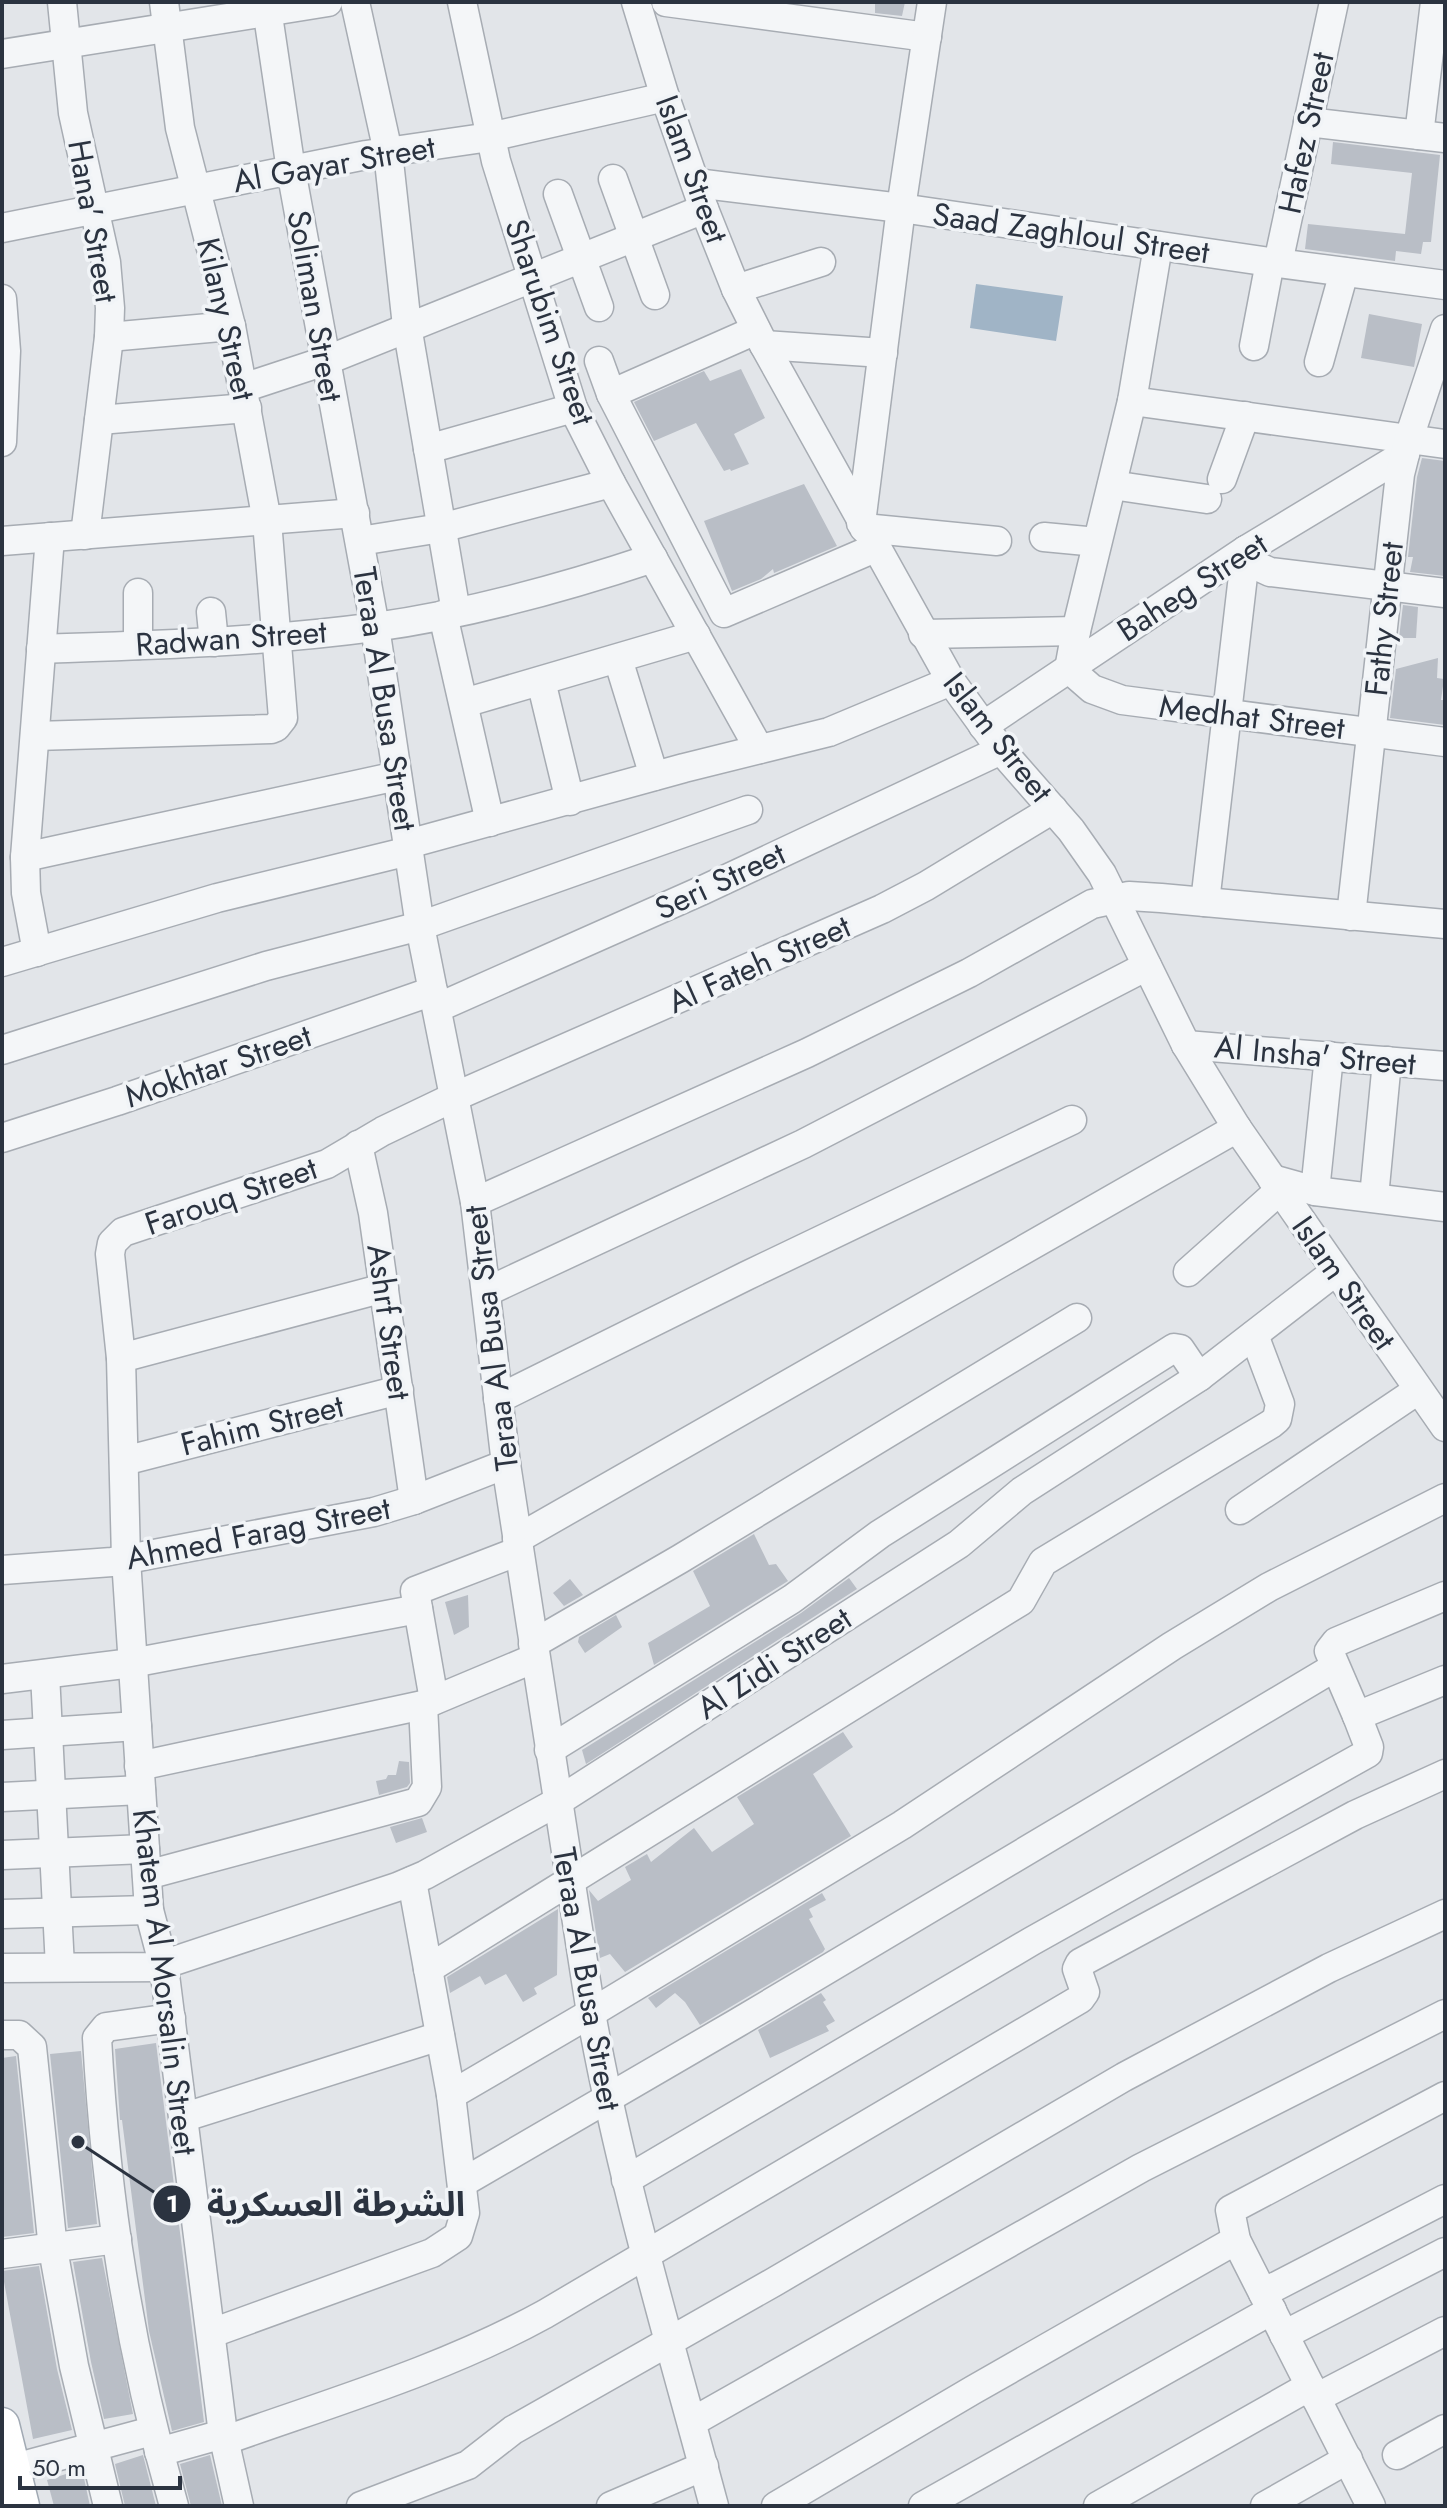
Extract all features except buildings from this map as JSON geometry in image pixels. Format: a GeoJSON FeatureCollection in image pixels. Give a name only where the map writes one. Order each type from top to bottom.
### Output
{"type":"FeatureCollection","features":[{"type":"Feature","properties":{"kind":"main road"},"geometry":{"type":"LineString","coordinates":[[2,2425],[22,2506]]}},
{"type":"Feature","properties":{"kind":"street","name":"Hana' Street"},"geometry":{"type":"LineString","coordinates":[[62,2],[73,113],[108,275],[109,337],[85,535]]}},
{"type":"Feature","properties":{"kind":"street"},"geometry":{"type":"LineString","coordinates":[[2,54],[66,44],[166,15],[328,2]]}},
{"type":"Feature","properties":{"kind":"street"},"geometry":{"type":"LineString","coordinates":[[355,2],[388,152],[407,326],[441,528],[450,614],[464,703],[490,822]]}},
{"type":"Feature","properties":{"kind":"street","name":"Sharubim Street"},"geometry":{"type":"LineString","coordinates":[[462,2],[490,137],[573,408],[611,483],[759,749]]}},
{"type":"Feature","properties":{"kind":"street","name":"Islam Street"},"geometry":{"type":"LineString","coordinates":[[636,2],[665,97],[736,289],[923,634],[951,681],[1001,750],[1088,851],[1115,898],[1186,1045],[1237,1128],[1418,1390],[1444,1419]]}},
{"type":"Feature","properties":{"kind":"street"},"geometry":{"type":"LineString","coordinates":[[666,2],[872,16],[927,37]]}},
{"type":"Feature","properties":{"kind":"street"},"geometry":{"type":"LineString","coordinates":[[866,533],[901,208],[932,2]]}},
{"type":"Feature","properties":{"kind":"street","name":"Hafez Street"},"geometry":{"type":"LineString","coordinates":[[1254,346],[1334,2]]}},
{"type":"Feature","properties":{"kind":"street"},"geometry":{"type":"LineString","coordinates":[[1308,122],[1432,137],[1435,2]]}},
{"type":"Feature","properties":{"kind":"street","name":"Soliman Street"},"geometry":{"type":"LineString","coordinates":[[267,8],[291,170],[358,527]]}},
{"type":"Feature","properties":{"kind":"street","name":"Kilany Street"},"geometry":{"type":"LineString","coordinates":[[35,736],[276,727],[281,723],[284,712],[267,521],[231,326],[180,128],[166,15]]}},
{"type":"Feature","properties":{"kind":"street","name":"Al Gayar Street"},"geometry":{"type":"LineString","coordinates":[[2,228],[291,170],[490,137],[665,97]]}},
{"type":"Feature","properties":{"kind":"street"},"geometry":{"type":"LineString","coordinates":[[613,179],[655,295]]}},
{"type":"Feature","properties":{"kind":"street"},"geometry":{"type":"LineString","coordinates":[[558,194],[599,307]]}},
{"type":"Feature","properties":{"kind":"street"},"geometry":{"type":"LineString","coordinates":[[99,420],[245,398],[407,326],[633,238],[700,196]]}},
{"type":"Feature","properties":{"kind":"street","name":"Saad Zaghloul Street"},"geometry":{"type":"LineString","coordinates":[[700,196],[901,208],[1445,285]]}},
{"type":"Feature","properties":{"kind":"street"},"geometry":{"type":"LineString","coordinates":[[1069,669],[1132,401],[1158,246]]}},
{"type":"Feature","properties":{"kind":"street"},"geometry":{"type":"LineString","coordinates":[[736,289],[821,262]]}},
{"type":"Feature","properties":{"kind":"street"},"geometry":{"type":"LineString","coordinates":[[1319,362],[1344,272]]}},
{"type":"Feature","properties":{"kind":"street"},"geometry":{"type":"LineString","coordinates":[[2,299],[6,351],[2,442]]}},
{"type":"Feature","properties":{"kind":"street"},"geometry":{"type":"LineString","coordinates":[[109,337],[231,326]]}},
{"type":"Feature","properties":{"kind":"street","name":"Fathy Street"},"geometry":{"type":"LineString","coordinates":[[1351,916],[1407,446],[1445,329]]}},
{"type":"Feature","properties":{"kind":"street"},"geometry":{"type":"LineString","coordinates":[[611,394],[760,338],[883,353]]}},
{"type":"Feature","properties":{"kind":"street"},"geometry":{"type":"LineString","coordinates":[[599,361],[611,394],[724,613],[866,533],[997,541]]}},
{"type":"Feature","properties":{"kind":"street"},"geometry":{"type":"LineString","coordinates":[[1132,401],[1245,416],[1407,446],[1445,444]]}},
{"type":"Feature","properties":{"kind":"street"},"geometry":{"type":"LineString","coordinates":[[428,449],[573,408]]}},
{"type":"Feature","properties":{"kind":"street"},"geometry":{"type":"LineString","coordinates":[[1112,485],[1214,489],[1245,416]]}},
{"type":"Feature","properties":{"kind":"street","name":"Baheg Street"},"geometry":{"type":"LineString","coordinates":[[983,726],[1407,446]]}},
{"type":"Feature","properties":{"kind":"street"},"geometry":{"type":"LineString","coordinates":[[2,541],[267,521],[441,528],[611,483]]}},
{"type":"Feature","properties":{"kind":"street","name":"Teraa Al Busa Street"},"geometry":{"type":"LineString","coordinates":[[358,527],[420,926],[475,1202],[506,1464],[591,2013],[626,2180],[714,2506]]}},
{"type":"Feature","properties":{"kind":"street"},"geometry":{"type":"LineString","coordinates":[[37,952],[26,893],[25,857],[50,537]]}},
{"type":"Feature","properties":{"kind":"street"},"geometry":{"type":"LineString","coordinates":[[1044,537],[1097,542]]}},
{"type":"Feature","properties":{"kind":"street"},"geometry":{"type":"LineString","coordinates":[[1246,550],[1255,565],[1270,572],[1445,593]]}},
{"type":"Feature","properties":{"kind":"street"},"geometry":{"type":"LineString","coordinates":[[1205,902],[1246,550]]}},
{"type":"Feature","properties":{"kind":"street","name":"Radwan Street"},"geometry":{"type":"LineString","coordinates":[[41,649],[214,642],[375,627],[450,614],[653,558]]}},
{"type":"Feature","properties":{"kind":"street"},"geometry":{"type":"LineString","coordinates":[[138,593],[138,645]]}},
{"type":"Feature","properties":{"kind":"street"},"geometry":{"type":"LineString","coordinates":[[211,612],[214,642]]}},
{"type":"Feature","properties":{"kind":"street"},"geometry":{"type":"LineString","coordinates":[[923,634],[1076,631]]}},
{"type":"Feature","properties":{"kind":"street"},"geometry":{"type":"LineString","coordinates":[[464,703],[696,635]]}},
{"type":"Feature","properties":{"kind":"street"},"geometry":{"type":"LineString","coordinates":[[618,659],[654,776]]}},
{"type":"Feature","properties":{"kind":"street","name":"Medhat Street"},"geometry":{"type":"LineString","coordinates":[[1069,669],[1079,680],[1107,696],[1445,742]]}},
{"type":"Feature","properties":{"kind":"street"},"geometry":{"type":"LineString","coordinates":[[541,681],[570,801]]}},
{"type":"Feature","properties":{"kind":"street"},"geometry":{"type":"LineString","coordinates":[[2,962],[217,898],[408,848],[654,776],[839,729],[951,681]]}},
{"type":"Feature","properties":{"kind":"street","name":"Seri Street"},"geometry":{"type":"LineString","coordinates":[[435,1000],[703,890],[1001,750]]}},
{"type":"Feature","properties":{"kind":"street"},"geometry":{"type":"LineString","coordinates":[[25,857],[397,776]]}},
{"type":"Feature","properties":{"kind":"street","name":"Al Fateh Street"},"geometry":{"type":"LineString","coordinates":[[454,1097],[882,909],[947,874],[1053,809]]}},
{"type":"Feature","properties":{"kind":"street"},"geometry":{"type":"LineString","coordinates":[[2,1050],[266,966],[420,926],[748,810]]}},
{"type":"Feature","properties":{"kind":"street"},"geometry":{"type":"LineString","coordinates":[[475,1202],[807,1053],[969,973],[1092,904],[1115,898],[1145,897],[1445,924]]}},
{"type":"Feature","properties":{"kind":"street"},"geometry":{"type":"LineString","coordinates":[[486,1292],[803,1144],[1147,966]]}},
{"type":"Feature","properties":{"kind":"street","name":"Mokhtar Street"},"geometry":{"type":"LineString","coordinates":[[2,1138],[435,1000]]}},
{"type":"Feature","properties":{"kind":"street","name":"Al Insha' Street"},"geometry":{"type":"LineString","coordinates":[[1186,1045],[1445,1066]]}},
{"type":"Feature","properties":{"kind":"street"},"geometry":{"type":"LineString","coordinates":[[1315,1191],[1329,1056]]}},
{"type":"Feature","properties":{"kind":"street"},"geometry":{"type":"LineString","coordinates":[[1374,1197],[1387,1061]]}},
{"type":"Feature","properties":{"kind":"street","name":"Farouq Street"},"geometry":{"type":"LineString","coordinates":[[121,1358],[110,1254],[112,1243],[118,1235],[316,1168],[454,1097]]}},
{"type":"Feature","properties":{"kind":"street"},"geometry":{"type":"LineString","coordinates":[[498,1399],[1072,1120]]}},
{"type":"Feature","properties":{"kind":"street"},"geometry":{"type":"LineString","coordinates":[[2,1855],[54,1853],[146,1862],[418,1802],[427,1787],[428,1703],[415,1591],[518,1545],[1237,1128]]}},
{"type":"Feature","properties":{"kind":"street","name":"Ashrf Street"},"geometry":{"type":"LineString","coordinates":[[358,1145],[369,1190],[414,1500]]}},
{"type":"Feature","properties":{"kind":"street"},"geometry":{"type":"LineString","coordinates":[[1188,1272],[1276,1185],[1445,1207]]}},
{"type":"Feature","properties":{"kind":"street","name":"Al Zidi Street"},"geometry":{"type":"LineString","coordinates":[[164,1967],[168,1963],[412,1881],[557,1802],[959,1544],[1022,1491],[1199,1377],[1336,1271]]}},
{"type":"Feature","properties":{"kind":"street"},"geometry":{"type":"LineString","coordinates":[[121,1358],[384,1288]]}},
{"type":"Feature","properties":{"kind":"street"},"geometry":{"type":"LineString","coordinates":[[2,1797],[51,1795],[140,1778],[428,1703],[534,1651],[694,1550],[1077,1318]]}},
{"type":"Feature","properties":{"kind":"street"},"geometry":{"type":"LineString","coordinates":[[428,1969],[1021,1601],[1043,1562],[1271,1424],[1277,1419],[1280,1404],[1254,1335]]}},
{"type":"Feature","properties":{"kind":"street"},"geometry":{"type":"LineString","coordinates":[[549,1750],[792,1599],[880,1534],[1174,1348],[1180,1349],[1199,1377]]}},
{"type":"Feature","properties":{"kind":"street","name":"Khatem Al Morsalin Street"},"geometry":{"type":"LineString","coordinates":[[121,1358],[126,1559],[149,1910],[164,1967],[185,2117],[196,2232],[225,2437],[239,2506]]}},
{"type":"Feature","properties":{"kind":"street","name":"Fahim Street"},"geometry":{"type":"LineString","coordinates":[[124,1461],[399,1390]]}},
{"type":"Feature","properties":{"kind":"street"},"geometry":{"type":"LineString","coordinates":[[1240,1510],[1418,1390]]}},
{"type":"Feature","properties":{"kind":"street","name":"Ahmed Farag Street"},"geometry":{"type":"LineString","coordinates":[[2,1570],[126,1559],[374,1512],[506,1464]]}},
{"type":"Feature","properties":{"kind":"street"},"geometry":{"type":"LineString","coordinates":[[451,2095],[902,1825],[1172,1646],[1269,1587],[1445,1498]]}},
{"type":"Feature","properties":{"kind":"street"},"geometry":{"type":"LineString","coordinates":[[626,2180],[1032,1941],[1368,1753],[1369,1747],[1329,1651],[1336,1642],[1445,1596]]}},
{"type":"Feature","properties":{"kind":"street"},"geometry":{"type":"LineString","coordinates":[[2,1679],[132,1663],[418,1609]]}},
{"type":"Feature","properties":{"kind":"street"},"geometry":{"type":"LineString","coordinates":[[462,2183],[1335,1667]]}},
{"type":"Feature","properties":{"kind":"street"},"geometry":{"type":"LineString","coordinates":[[45,1674],[60,1967]]}},
{"type":"Feature","properties":{"kind":"street"},"geometry":{"type":"LineString","coordinates":[[1357,1716],[1445,1680]]}},
{"type":"Feature","properties":{"kind":"street"},"geometry":{"type":"LineString","coordinates":[[2,1735],[137,1726]]}},
{"type":"Feature","properties":{"kind":"street"},"geometry":{"type":"LineString","coordinates":[[11,2469],[92,2447],[225,2437],[439,2364],[490,2343],[647,2256],[1080,1999],[1085,1992],[1077,1969],[1080,1963],[1355,1815],[1445,1774]]}},
{"type":"Feature","properties":{"kind":"street"},"geometry":{"type":"LineString","coordinates":[[212,2333],[441,2249],[458,2236],[464,2224],[451,2095],[412,1881]]}},
{"type":"Feature","properties":{"kind":"street"},"geometry":{"type":"LineString","coordinates":[[2,1914],[149,1910]]}},
{"type":"Feature","properties":{"kind":"street"},"geometry":{"type":"LineString","coordinates":[[361,2506],[468,2465],[513,2430],[1148,2064],[1329,1968],[1445,1914]]}},
{"type":"Feature","properties":{"kind":"street"},"geometry":{"type":"LineString","coordinates":[[2,1968],[164,1967]]}},
{"type":"Feature","properties":{"kind":"street"},"geometry":{"type":"LineString","coordinates":[[692,2422],[1141,2168],[1445,2014]]}},
{"type":"Feature","properties":{"kind":"street"},"geometry":{"type":"LineString","coordinates":[[171,2018],[106,2027],[97,2038],[105,2160],[123,2291],[155,2441],[174,2506]]}},
{"type":"Feature","properties":{"kind":"street"},"geometry":{"type":"LineString","coordinates":[[2,2035],[19,2035],[32,2047],[53,2249],[74,2366],[108,2506]]}},
{"type":"Feature","properties":{"kind":"street"},"geometry":{"type":"LineString","coordinates":[[185,2117],[440,2036]]}},
{"type":"Feature","properties":{"kind":"street"},"geometry":{"type":"LineString","coordinates":[[1371,2506],[1236,2240],[1230,2215],[1234,2206],[1445,2096]]}},
{"type":"Feature","properties":{"kind":"street"},"geometry":{"type":"LineString","coordinates":[[923,2506],[1273,2312],[1445,2199]]}},
{"type":"Feature","properties":{"kind":"street"},"geometry":{"type":"LineString","coordinates":[[2,2254],[117,2239]]}},
{"type":"Feature","properties":{"kind":"street"},"geometry":{"type":"LineString","coordinates":[[776,2506],[1236,2240]]}},
{"type":"Feature","properties":{"kind":"street"},"geometry":{"type":"LineString","coordinates":[[1273,2312],[1445,2252]]}},
{"type":"Feature","properties":{"kind":"street"},"geometry":{"type":"LineString","coordinates":[[1098,2506],[1313,2392],[1445,2331]]}},
{"type":"Feature","properties":{"kind":"street"},"geometry":{"type":"LineString","coordinates":[[1397,2455],[1445,2429]]}},
{"type":"Feature","properties":{"kind":"street"},"geometry":{"type":"LineString","coordinates":[[1265,2506],[1348,2459]]}},
{"type":"Feature","properties":{"kind":"street"},"geometry":{"type":"LineString","coordinates":[[611,2506],[704,2466]]}},
{"type":"Feature","properties":{"kind":"water"},"geometry":{"type":"Polygon","coordinates":[[[976,284],[1063,296],[1056,341],[970,328],[976,284]]]}},
{"type":"Feature","properties":{"kind":"place","name":"الشرطة العسكرية"},"geometry":{"type":"Point","coordinates":[78,2142]}}]}
